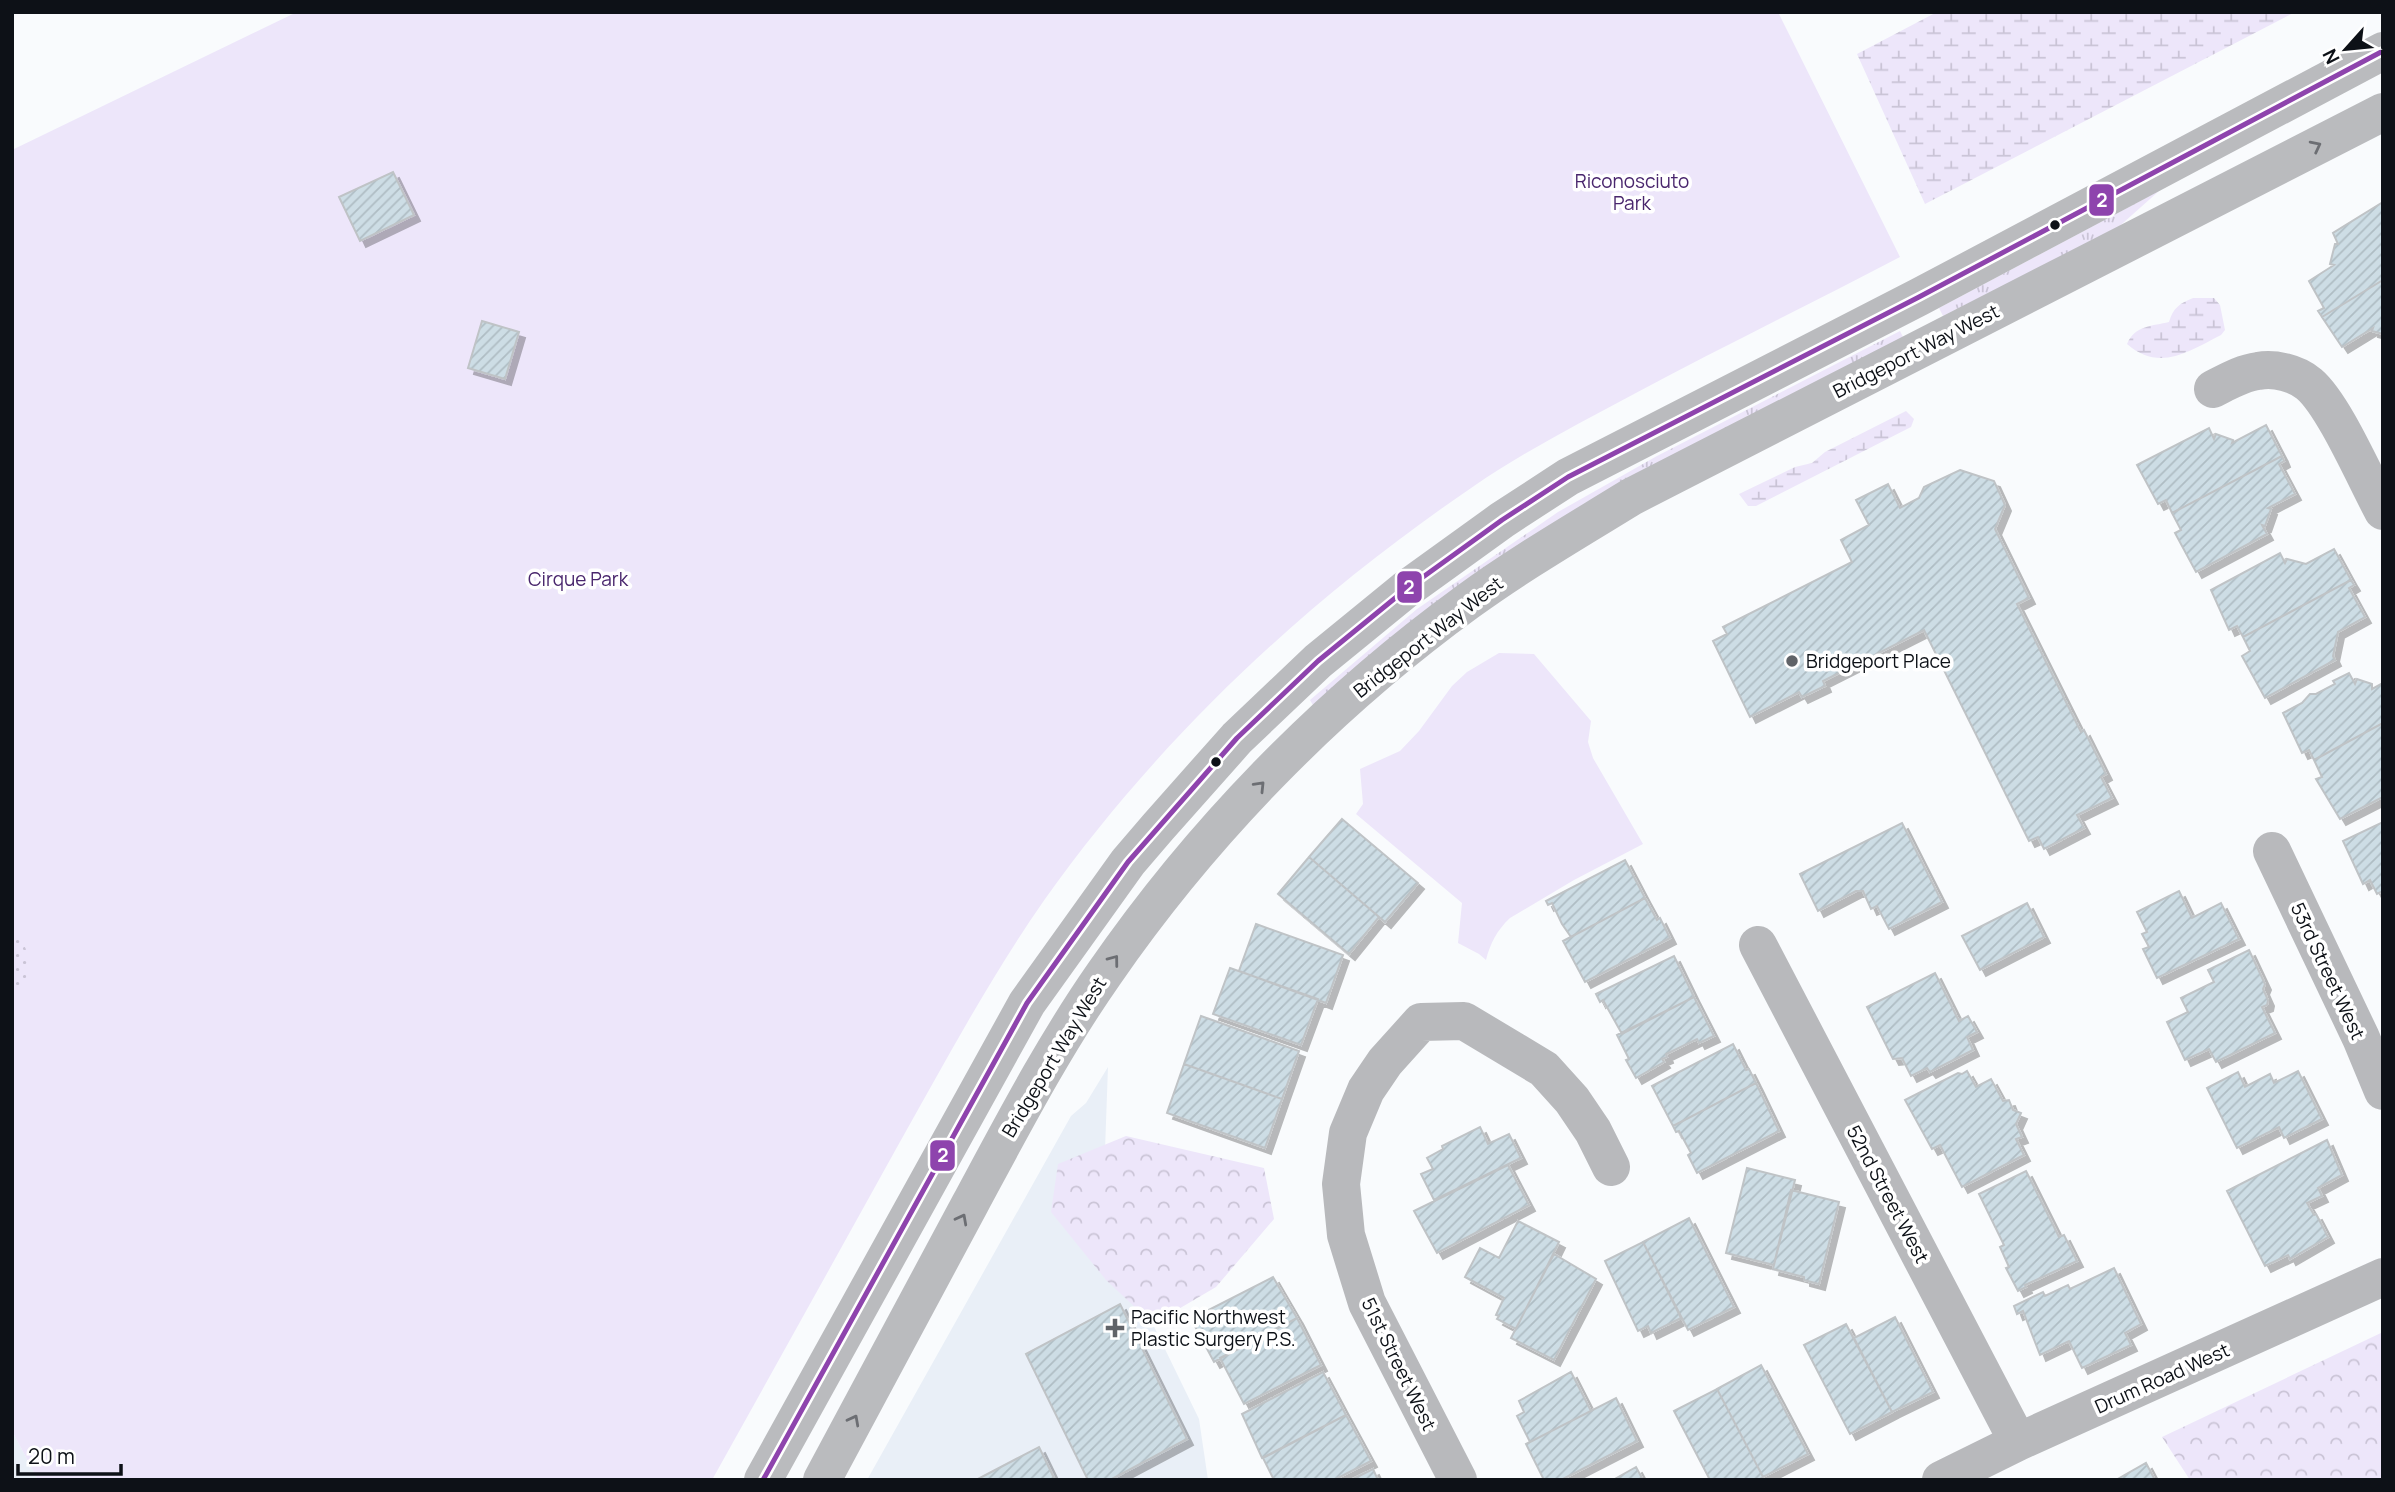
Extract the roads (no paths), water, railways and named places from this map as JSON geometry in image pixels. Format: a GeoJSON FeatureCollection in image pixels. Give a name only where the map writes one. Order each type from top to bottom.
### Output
{"type":"FeatureCollection","features":[{"type":"Feature","properties":{"kind":"main road"},"geometry":{"type":"LineString","coordinates":[[763,1480],[1027,1003],[1128,862],[1246,729],[1318,661],[1405,590],[1502,520],[1568,477],[1919,297],[2383,51]]}},
{"type":"Feature","properties":{"kind":"main road","name":"Bridgeport Way West"},"geometry":{"type":"LineString","coordinates":[[822,1480],[1038,1077],[1103,974],[1171,883],[1231,815],[1309,735],[1389,663],[1467,602],[1632,497],[2383,112]]}},
{"type":"Feature","properties":{"kind":"street"},"geometry":{"type":"LineString","coordinates":[[2213,389],[2237,377],[2264,370],[2287,373],[2305,381],[2325,404],[2383,511]]}},
{"type":"Feature","properties":{"kind":"street","name":"53rd Street West"},"geometry":{"type":"LineString","coordinates":[[2272,851],[2361,1038],[2383,1091]]}},
{"type":"Feature","properties":{"kind":"street","name":"52nd Street West"},"geometry":{"type":"LineString","coordinates":[[1758,945],[2018,1442]]}},
{"type":"Feature","properties":{"kind":"street","name":"51st Street West"},"geometry":{"type":"LineString","coordinates":[[1458,1480],[1367,1303],[1346,1235],[1341,1184],[1348,1133],[1366,1090],[1385,1062],[1421,1022],[1464,1021],[1545,1069],[1572,1100],[1593,1131],[1611,1167]]}},
{"type":"Feature","properties":{"kind":"street","name":"Drum Road West"},"geometry":{"type":"LineString","coordinates":[[1963,1475],[2018,1442],[2383,1277]]}},
{"type":"Feature","properties":{"kind":"place","name":"Bridgeport Place"},"geometry":{"type":"Point","coordinates":[1792,661]}},
{"type":"Feature","properties":{"kind":"place","name":"Pacific Northwest Plastic Surgery P.S."},"geometry":{"type":"Point","coordinates":[1115,1328]}},
{"type":"Feature","properties":{"kind":"park label","name":"Riconosciuto Park"},"geometry":{"type":"Point","coordinates":[1632,192]}},
{"type":"Feature","properties":{"kind":"park label","name":"Cirque Park"},"geometry":{"type":"Point","coordinates":[578,579]}}]}
